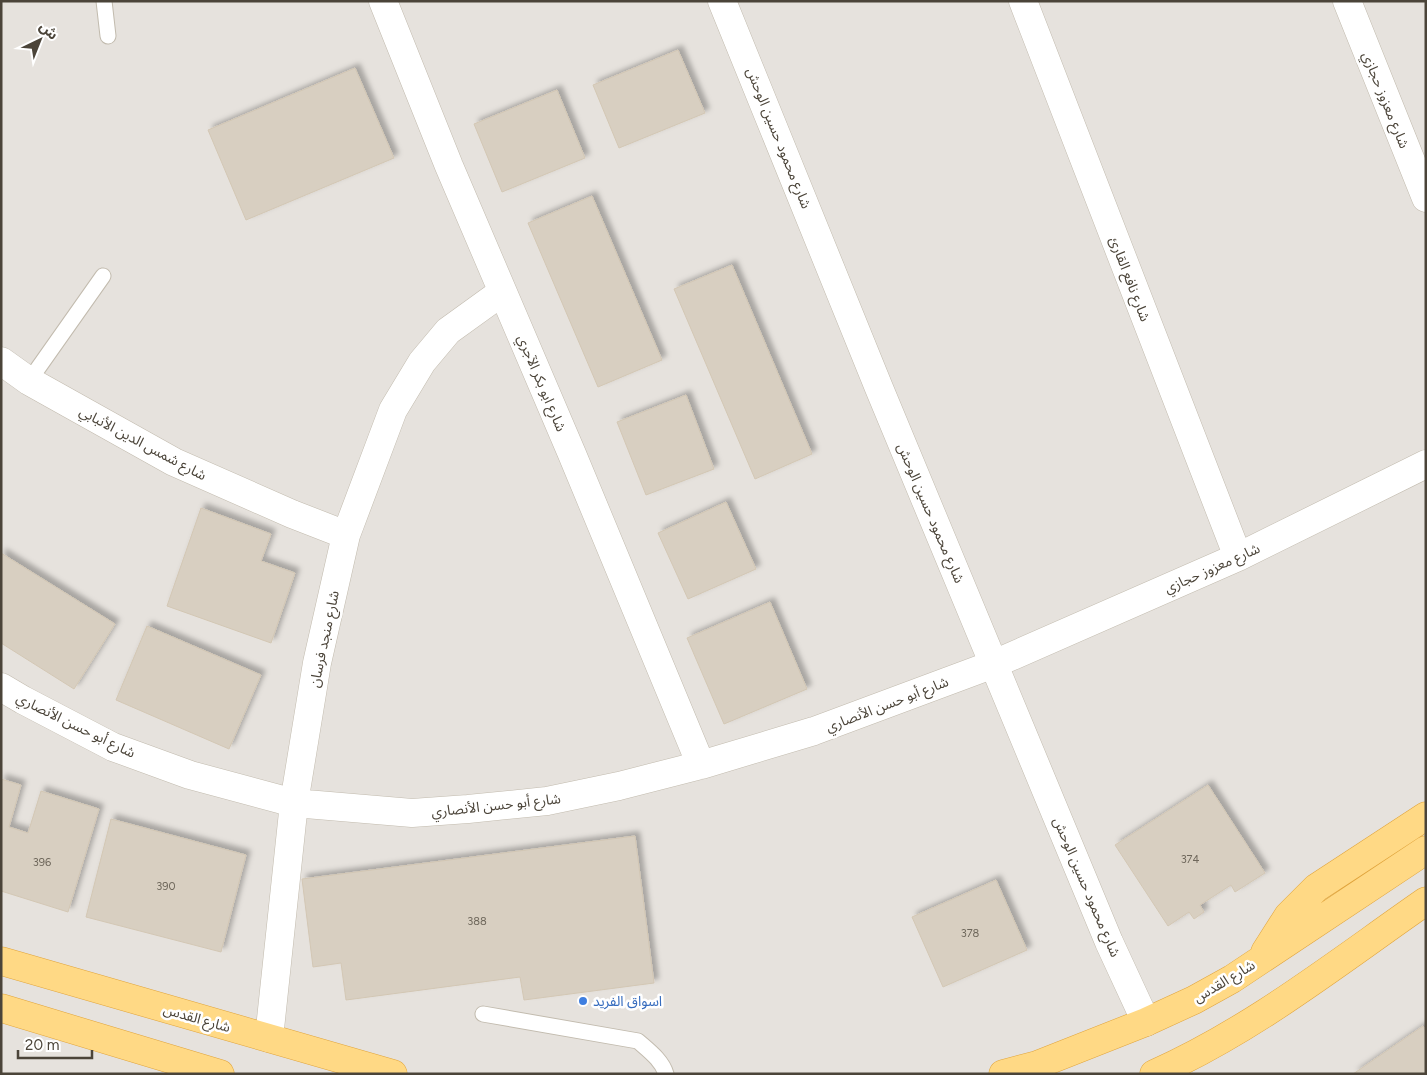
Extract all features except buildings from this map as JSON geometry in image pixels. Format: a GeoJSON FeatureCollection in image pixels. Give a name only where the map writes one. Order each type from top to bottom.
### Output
{"type":"FeatureCollection","features":[{"type":"Feature","properties":{"kind":"highway"},"geometry":{"type":"LineString","coordinates":[[1260,960],[1288,916],[1316,888],[1426,816]]}},
{"type":"Feature","properties":{"kind":"highway","name":"شارع القدس"},"geometry":{"type":"LineString","coordinates":[[1003,1074],[1037,1065],[1146,1022],[1194,1000],[1232,979],[1426,850]]}},
{"type":"Feature","properties":{"kind":"highway"},"geometry":{"type":"LineString","coordinates":[[1154,1074],[1254,1022],[1426,901]]}},
{"type":"Feature","properties":{"kind":"highway","name":"شارع القدس"},"geometry":{"type":"LineString","coordinates":[[1,962],[393,1074]]}},
{"type":"Feature","properties":{"kind":"highway"},"geometry":{"type":"LineString","coordinates":[[1,1008],[220,1074]]}},
{"type":"Feature","properties":{"kind":"street","name":"شارع ابو بكر الآجري"},"geometry":{"type":"LineString","coordinates":[[383,1],[449,166],[572,454],[701,765]]}},
{"type":"Feature","properties":{"kind":"street","name":"شارع محمود حسين الوحش"},"geometry":{"type":"LineString","coordinates":[[722,1],[748,60],[879,388],[1109,942],[1146,1022]]}},
{"type":"Feature","properties":{"kind":"street","name":"شارع نافع القارئ"},"geometry":{"type":"LineString","coordinates":[[1023,1],[1238,557]]}},
{"type":"Feature","properties":{"kind":"street","name":"شارع معزوز حجازي"},"geometry":{"type":"LineString","coordinates":[[1346,1],[1426,198]]}},
{"type":"Feature","properties":{"kind":"street","name":"شارع منجد فرسان"},"geometry":{"type":"LineString","coordinates":[[269,1038],[294,803],[317,663],[346,535],[393,410],[422,362],[448,331],[502,292]]}},
{"type":"Feature","properties":{"kind":"street","name":"شارع شمس الدين الأنبابي"},"geometry":{"type":"LineString","coordinates":[[1,361],[29,381],[174,462],[292,514],[346,535]]}},
{"type":"Feature","properties":{"kind":"street","name":"شارع معزوز حجازي"},"geometry":{"type":"LineString","coordinates":[[994,664],[1238,557],[1426,464]]}},
{"type":"Feature","properties":{"kind":"street","name":"شارع أبو حسن الأنصاري"},"geometry":{"type":"LineString","coordinates":[[1,687],[113,746],[190,775],[294,803],[412,813],[547,801],[619,786],[701,765],[814,731],[994,664]]}},
{"type":"Feature","properties":{"kind":"lane"},"geometry":{"type":"LineString","coordinates":[[104,1],[108,36]]}},
{"type":"Feature","properties":{"kind":"lane"},"geometry":{"type":"LineString","coordinates":[[29,381],[103,276]]}},
{"type":"Feature","properties":{"kind":"lane"},"geometry":{"type":"LineString","coordinates":[[483,1014],[638,1041],[651,1052],[666,1074]]}},
{"type":"Feature","properties":{"kind":"shaded area"},"geometry":{"type":"Polygon","coordinates":[[[1,1],[1426,1],[1426,1074],[1,1074],[1,1]]]}},
{"type":"Feature","properties":{"kind":"place","name":"اسواق الفريد"},"geometry":{"type":"Point","coordinates":[583,1001]}}]}
